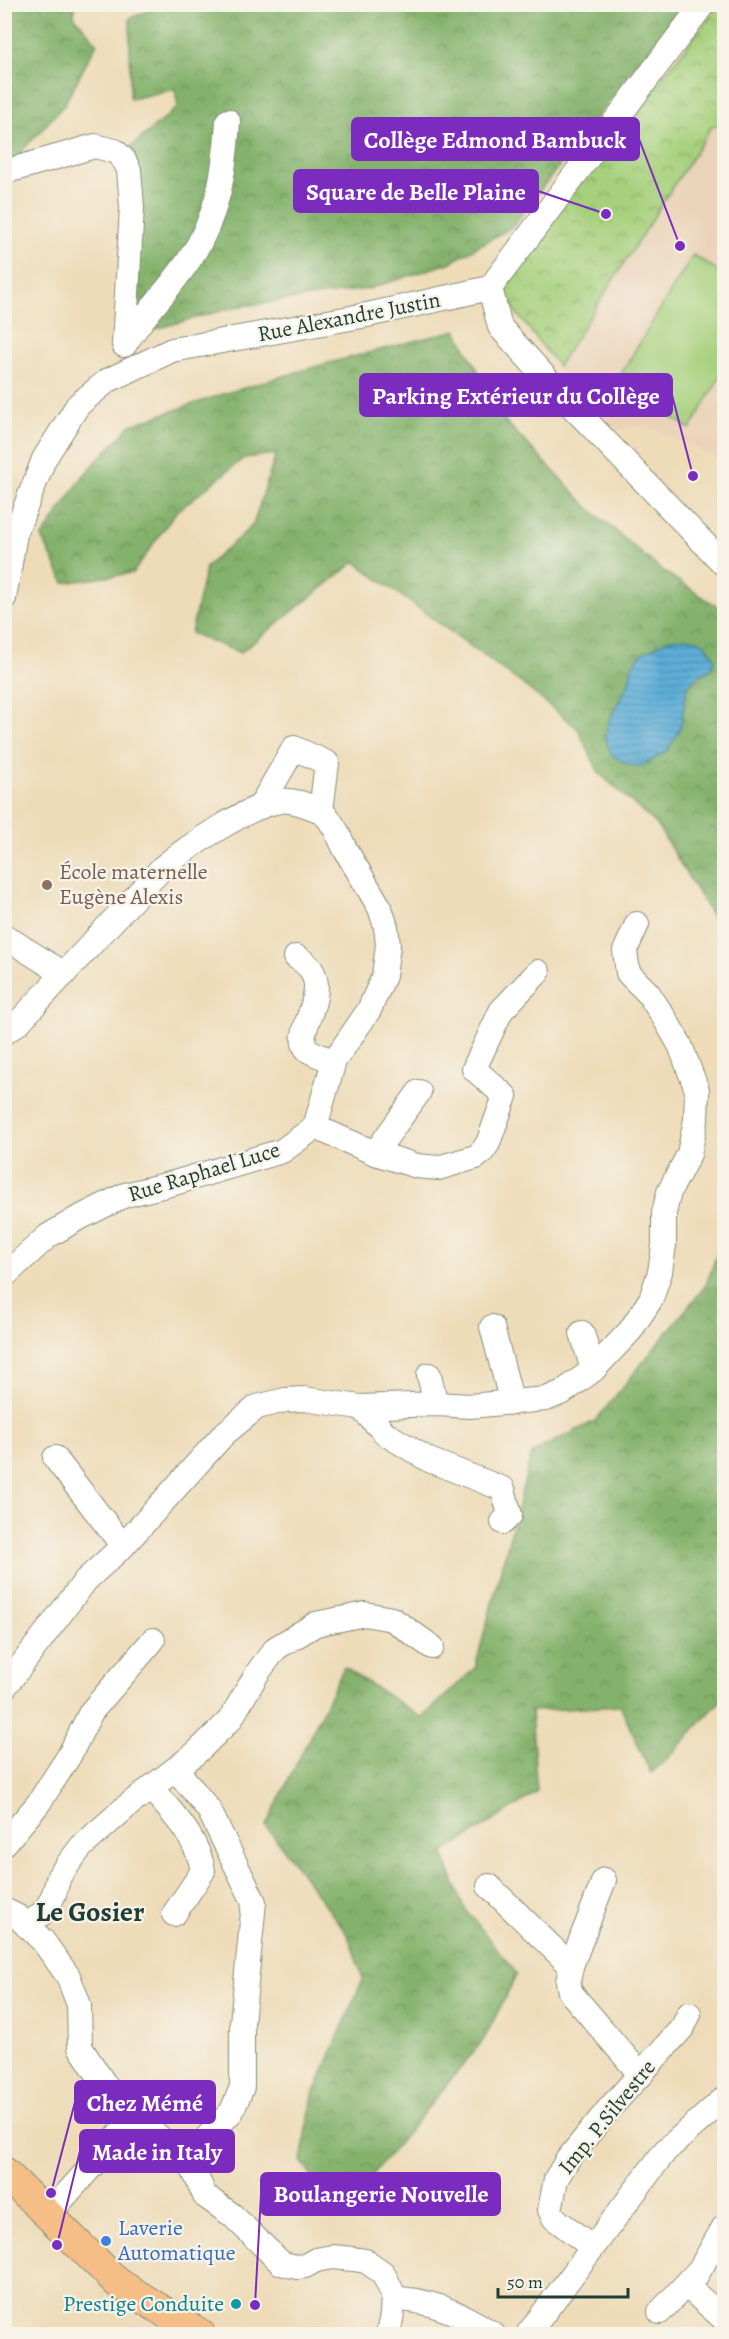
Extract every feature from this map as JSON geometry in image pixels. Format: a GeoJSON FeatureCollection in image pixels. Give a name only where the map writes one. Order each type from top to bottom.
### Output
{"type":"FeatureCollection","features":[{"type":"Feature","properties":{"kind":"main road"},"geometry":{"type":"LineString","coordinates":[[4,2172],[118,2283],[198,2334]]}},
{"type":"Feature","properties":{"kind":"street"},"geometry":{"type":"LineString","coordinates":[[703,4],[490,288],[500,327],[564,398],[724,564]]}},
{"type":"Feature","properties":{"kind":"street"},"geometry":{"type":"LineString","coordinates":[[107,381],[124,345],[147,311],[190,260],[205,231],[225,169],[228,121]]}},
{"type":"Feature","properties":{"kind":"street"},"geometry":{"type":"LineString","coordinates":[[4,172],[95,146],[115,151],[124,160],[129,170],[132,207],[124,345]]}},
{"type":"Feature","properties":{"kind":"street","name":"Rue Alexandre Justin"},"geometry":{"type":"LineString","coordinates":[[4,598],[15,534],[44,459],[78,405],[107,381],[172,350],[367,315],[490,288]]}},
{"type":"Feature","properties":{"kind":"street"},"geometry":{"type":"LineString","coordinates":[[260,807],[294,748],[327,763],[321,811]]}},
{"type":"Feature","properties":{"kind":"street"},"geometry":{"type":"LineString","coordinates":[[4,1033],[18,1023],[162,868],[201,838],[260,807],[282,801],[301,803],[321,811],[329,819],[380,908],[386,927],[388,945],[384,976],[373,1001],[334,1061],[315,1127],[375,1153],[428,1168],[476,1157],[489,1143],[505,1096],[474,1069],[501,1011],[538,972]]}},
{"type":"Feature","properties":{"kind":"street"},"geometry":{"type":"LineString","coordinates":[[4,1688],[86,1580],[123,1546],[224,1434],[257,1407],[285,1400],[304,1399],[360,1407],[436,1404],[470,1406],[546,1399],[563,1392],[593,1370],[630,1331],[651,1299],[660,1272],[664,1245],[664,1213],[669,1192],[689,1154],[696,1120],[697,1090],[680,1045],[648,993],[628,973],[625,951],[637,924]]}},
{"type":"Feature","properties":{"kind":"street"},"geometry":{"type":"LineString","coordinates":[[4,936],[64,974]]}},
{"type":"Feature","properties":{"kind":"street"},"geometry":{"type":"LineString","coordinates":[[296,957],[310,966],[316,988],[316,1000],[304,1032],[304,1044],[308,1050],[334,1061]]}},
{"type":"Feature","properties":{"kind":"street"},"geometry":{"type":"LineString","coordinates":[[375,1153],[419,1092]]}},
{"type":"Feature","properties":{"kind":"street","name":"Rue Raphael Luce"},"geometry":{"type":"LineString","coordinates":[[4,1276],[48,1236],[125,1195],[282,1151],[315,1127]]}},
{"type":"Feature","properties":{"kind":"street"},"geometry":{"type":"LineString","coordinates":[[663,1166],[669,1192]]}},
{"type":"Feature","properties":{"kind":"street"},"geometry":{"type":"LineString","coordinates":[[492,1327],[512,1403]]}},
{"type":"Feature","properties":{"kind":"street"},"geometry":{"type":"LineString","coordinates":[[582,1333],[593,1370]]}},
{"type":"Feature","properties":{"kind":"street"},"geometry":{"type":"LineString","coordinates":[[429,1375],[436,1404]]}},
{"type":"Feature","properties":{"kind":"street"},"geometry":{"type":"LineString","coordinates":[[360,1407],[386,1434],[429,1461],[503,1489],[510,1515],[503,1522]]}},
{"type":"Feature","properties":{"kind":"street"},"geometry":{"type":"LineString","coordinates":[[56,1458],[123,1546]]}},
{"type":"Feature","properties":{"kind":"street"},"geometry":{"type":"LineString","coordinates":[[151,1513],[180,1507]]}},
{"type":"Feature","properties":{"kind":"street"},"geometry":{"type":"LineString","coordinates":[[27,1926],[46,1910],[59,1876],[81,1847],[196,1753],[230,1720],[258,1672],[276,1648],[316,1624],[365,1614],[377,1614],[392,1619],[432,1647]]}},
{"type":"Feature","properties":{"kind":"street"},"geometry":{"type":"LineString","coordinates":[[4,1844],[38,1804],[69,1756],[91,1712],[153,1640]]}},
{"type":"Feature","properties":{"kind":"street"},"geometry":{"type":"LineString","coordinates":[[176,1769],[209,1810],[254,1902],[242,2024],[242,2087],[232,2111],[185,2160]]}},
{"type":"Feature","properties":{"kind":"street"},"geometry":{"type":"LineString","coordinates":[[151,1788],[188,1833],[200,1855],[202,1871],[194,1888],[174,1914]]}},
{"type":"Feature","properties":{"kind":"street"},"geometry":{"type":"LineString","coordinates":[[604,1880],[571,1966],[568,1982],[570,1992],[641,2075]]}},
{"type":"Feature","properties":{"kind":"street"},"geometry":{"type":"LineString","coordinates":[[489,1886],[571,1966]]}},
{"type":"Feature","properties":{"kind":"street"},"geometry":{"type":"LineString","coordinates":[[4,1910],[18,1917],[43,1941],[68,1976],[79,2005],[80,2048],[116,2100],[185,2160],[193,2169],[205,2196],[232,2215],[281,2263],[296,2267],[305,2266],[316,2260],[332,2257],[366,2261],[383,2273],[393,2294],[387,2334]]}},
{"type":"Feature","properties":{"kind":"street","name":"Imp. P.Silvestre"},"geometry":{"type":"LineString","coordinates":[[592,2247],[554,2218],[550,2210],[556,2179],[568,2159],[608,2110],[683,2027],[689,2014]]}},
{"type":"Feature","properties":{"kind":"street"},"geometry":{"type":"LineString","coordinates":[[528,2334],[665,2151],[724,2099]]}},
{"type":"Feature","properties":{"kind":"street"},"geometry":{"type":"LineString","coordinates":[[48,2215],[136,2116]]}},
{"type":"Feature","properties":{"kind":"street"},"geometry":{"type":"LineString","coordinates":[[724,2227],[689,2288],[724,2319]]}},
{"type":"Feature","properties":{"kind":"street"},"geometry":{"type":"LineString","coordinates":[[660,2312],[700,2270]]}},
{"type":"Feature","properties":{"kind":"street"},"geometry":{"type":"LineString","coordinates":[[393,2300],[409,2299],[440,2307],[469,2318],[493,2334]]}},
{"type":"Feature","properties":{"kind":"shaded area"},"geometry":{"type":"Polygon","coordinates":[[[724,123],[724,465],[712,456],[648,426],[612,430],[558,366],[712,126],[724,123]]]}},
{"type":"Feature","properties":{"kind":"green space"},"geometry":{"type":"Polygon","coordinates":[[[166,4],[204,9],[208,4],[683,5],[512,227],[449,263],[368,289],[235,307],[149,331],[131,311],[141,201],[132,146],[178,107],[175,89],[130,99],[130,18],[166,4]]]}},
{"type":"Feature","properties":{"kind":"green space"},"geometry":{"type":"Polygon","coordinates":[[[4,5],[74,5],[74,16],[97,43],[64,105],[10,164],[4,165],[4,5]]]}},
{"type":"Feature","properties":{"kind":"green space"},"geometry":{"type":"Polygon","coordinates":[[[719,5],[724,5],[724,123],[712,126],[558,366],[504,297],[504,280],[719,5]]]}},
{"type":"Feature","properties":{"kind":"green space"},"geometry":{"type":"Polygon","coordinates":[[[693,255],[724,274],[724,370],[690,429],[616,382],[693,255]]]}},
{"type":"Feature","properties":{"kind":"green space"},"geometry":{"type":"Polygon","coordinates":[[[456,330],[506,422],[592,511],[660,569],[724,611],[724,936],[657,825],[599,773],[578,729],[521,683],[355,562],[240,653],[191,633],[206,567],[253,525],[276,454],[244,458],[175,513],[133,573],[64,583],[42,537],[84,475],[131,425],[223,394],[321,365],[456,330]],[[632,666],[629,682],[609,721],[656,756],[668,750],[680,729],[687,687],[696,677],[711,669],[632,666]]]}},
{"type":"Feature","properties":{"kind":"green space"},"geometry":{"type":"Polygon","coordinates":[[[724,1234],[724,1697],[667,1759],[651,1773],[620,1706],[531,1711],[537,1792],[443,1853],[463,1906],[517,1974],[484,2039],[354,2198],[323,2191],[301,2161],[313,2095],[363,1979],[348,1935],[266,1826],[344,1667],[422,1718],[475,1668],[532,1453],[595,1421],[706,1285],[724,1234]]]}},
{"type":"Feature","properties":{"kind":"water"},"geometry":{"type":"Polygon","coordinates":[[[688,638],[705,644],[715,659],[711,669],[696,677],[687,687],[680,729],[668,750],[644,765],[632,766],[612,756],[605,738],[609,721],[629,682],[632,666],[641,654],[669,639],[688,638]]]}},
{"type":"Feature","properties":{"kind":"place","name":"Square de Belle Plaine"},"geometry":{"type":"Point","coordinates":[606,214]}},
{"type":"Feature","properties":{"kind":"place","name":"Collège Edmond Bambuck"},"geometry":{"type":"Point","coordinates":[680,246]}},
{"type":"Feature","properties":{"kind":"place","name":"Parking Extérieur du Collège"},"geometry":{"type":"Point","coordinates":[693,476]}},
{"type":"Feature","properties":{"kind":"place","name":"École maternelle Eugène Alexis"},"geometry":{"type":"Point","coordinates":[47,885]}},
{"type":"Feature","properties":{"kind":"place","name":"Chez Mémé"},"geometry":{"type":"Point","coordinates":[51,2193]}},
{"type":"Feature","properties":{"kind":"place","name":"Laverie Automatique"},"geometry":{"type":"Point","coordinates":[106,2241]}},
{"type":"Feature","properties":{"kind":"place","name":"Made in Italy"},"geometry":{"type":"Point","coordinates":[57,2245]}},
{"type":"Feature","properties":{"kind":"place","name":"Prestige Conduite"},"geometry":{"type":"Point","coordinates":[236,2304]}},
{"type":"Feature","properties":{"kind":"place","name":"Boulangerie Nouvelle"},"geometry":{"type":"Point","coordinates":[255,2305]}},
{"type":"Feature","properties":{"kind":"district","name":"Le Gosier"},"geometry":{"type":"Point","coordinates":[90,1912]}}]}
